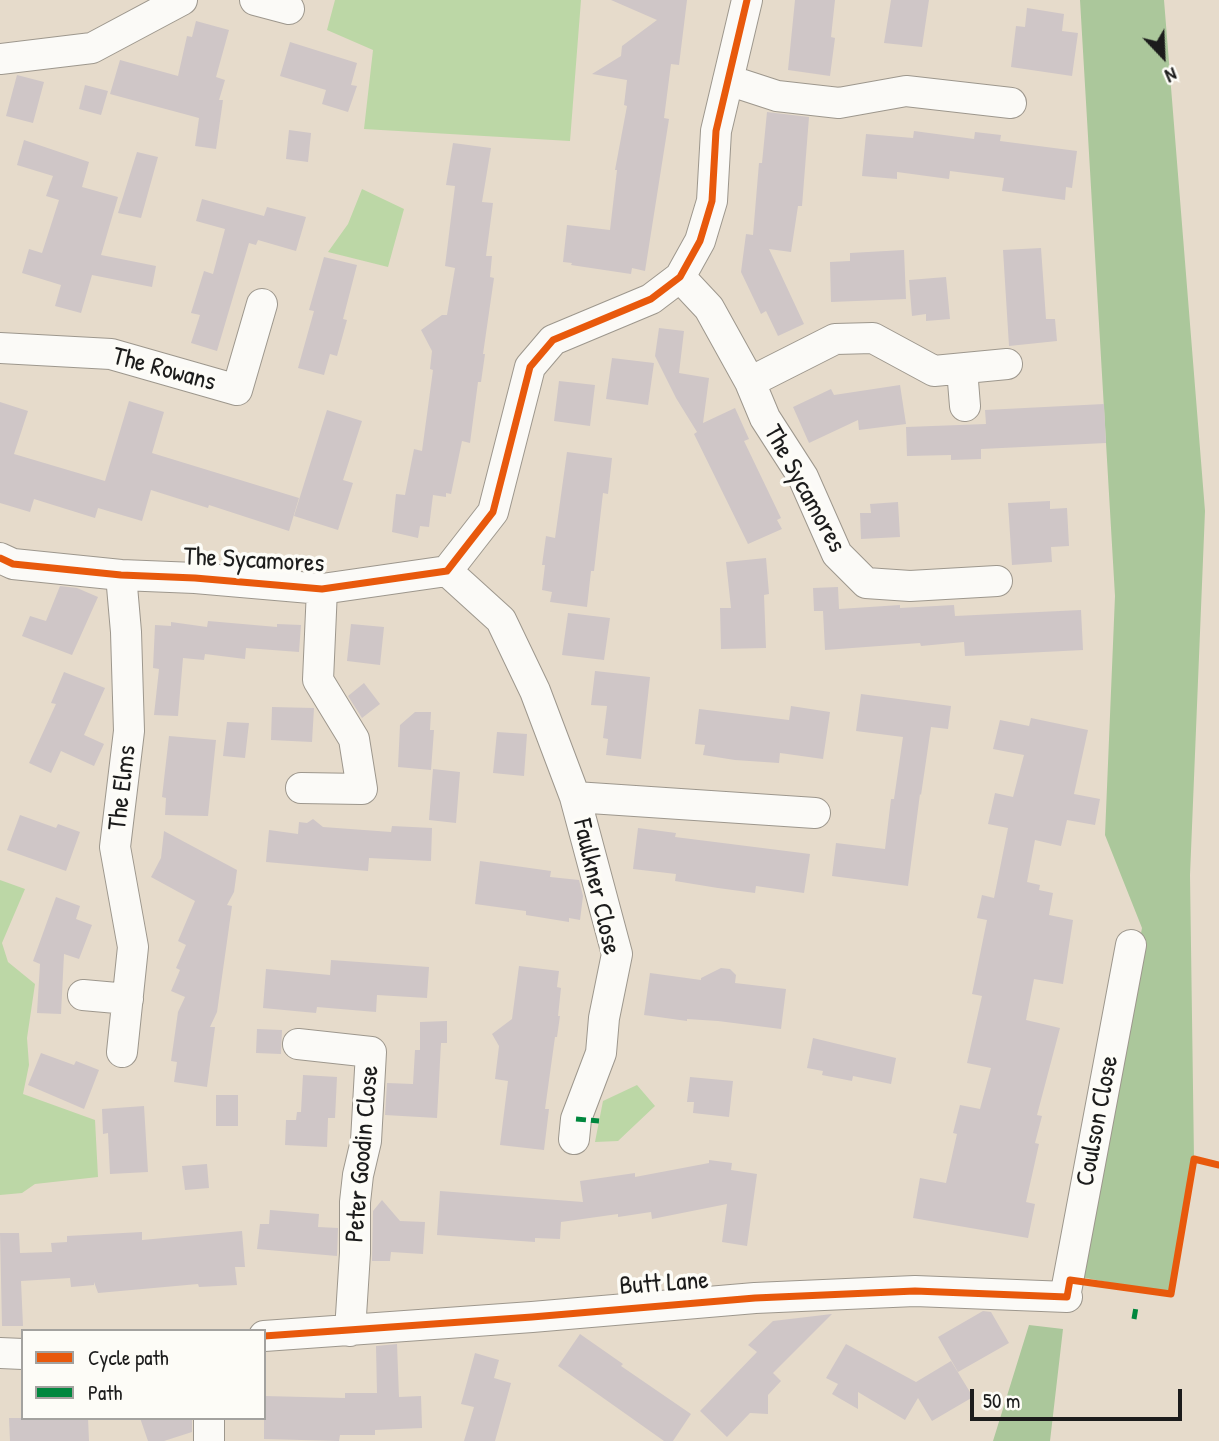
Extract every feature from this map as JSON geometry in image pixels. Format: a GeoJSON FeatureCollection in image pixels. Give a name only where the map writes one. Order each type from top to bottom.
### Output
{"type":"FeatureCollection","features":[{"type":"Feature","properties":{"kind":"street"},"geometry":{"type":"LineString","coordinates":[[0,60],[92,48],[183,0]]}},
{"type":"Feature","properties":{"kind":"street"},"geometry":{"type":"LineString","coordinates":[[255,0],[289,9]]}},
{"type":"Feature","properties":{"kind":"street"},"geometry":{"type":"LineString","coordinates":[[447,571],[493,512],[530,368],[547,345],[651,299],[680,277],[700,241],[712,201],[716,131],[747,0]]}},
{"type":"Feature","properties":{"kind":"street"},"geometry":{"type":"LineString","coordinates":[[728,80],[776,96],[839,103],[906,91],[1011,103]]}},
{"type":"Feature","properties":{"kind":"street","name":"The Sycamores"},"geometry":{"type":"LineString","coordinates":[[680,277],[709,308],[750,382],[765,418],[803,477],[837,554],[866,583],[910,586],[997,581]]}},
{"type":"Feature","properties":{"kind":"street","name":"The Rowans"},"geometry":{"type":"LineString","coordinates":[[0,348],[111,354],[237,390],[262,304]]}},
{"type":"Feature","properties":{"kind":"street"},"geometry":{"type":"LineString","coordinates":[[750,382],[835,339],[873,338],[934,371],[1007,365]]}},
{"type":"Feature","properties":{"kind":"street"},"geometry":{"type":"LineString","coordinates":[[962,369],[965,406]]}},
{"type":"Feature","properties":{"kind":"street","name":"The Sycamores"},"geometry":{"type":"LineString","coordinates":[[0,558],[13,564],[121,575],[195,578],[322,589],[447,571]]}},
{"type":"Feature","properties":{"kind":"street","name":"Faulkner Close"},"geometry":{"type":"LineString","coordinates":[[447,571],[501,620],[535,691],[575,797],[617,954],[604,1018],[601,1053],[576,1119],[574,1139]]}},
{"type":"Feature","properties":{"kind":"street","name":"The Elms"},"geometry":{"type":"LineString","coordinates":[[121,575],[129,731],[115,847],[132,947],[122,1052]]}},
{"type":"Feature","properties":{"kind":"street"},"geometry":{"type":"LineString","coordinates":[[301,788],[362,789],[354,739],[317,680],[322,589]]}},
{"type":"Feature","properties":{"kind":"street","name":"Faulkner Close"},"geometry":{"type":"LineString","coordinates":[[575,797],[815,813]]}},
{"type":"Feature","properties":{"kind":"street","name":"Coulson Close"},"geometry":{"type":"LineString","coordinates":[[1066,1297],[1131,945]]}},
{"type":"Feature","properties":{"kind":"street"},"geometry":{"type":"LineString","coordinates":[[83,995],[128,999]]}},
{"type":"Feature","properties":{"kind":"street","name":"Peter Goodin Close"},"geometry":{"type":"LineString","coordinates":[[298,1044],[371,1052],[366,1142],[355,1202],[350,1331]]}},
{"type":"Feature","properties":{"kind":"street","name":"Butt Lane"},"geometry":{"type":"LineString","coordinates":[[266,1336],[755,1298],[915,1291],[1066,1297]]}},
{"type":"Feature","properties":{"kind":"street"},"geometry":{"type":"LineString","coordinates":[[0,1353],[21,1353]]}},
{"type":"Feature","properties":{"kind":"street"},"geometry":{"type":"LineString","coordinates":[[209,1420],[209,1441]]}},
{"type":"Feature","properties":{"kind":"green space"},"geometry":{"type":"Polygon","coordinates":[[[335,0],[581,0],[570,141],[364,129],[373,50],[327,30],[335,0]]]}},
{"type":"Feature","properties":{"kind":"green space"},"geometry":{"type":"Polygon","coordinates":[[[1080,0],[1164,0],[1205,511],[1190,875],[1194,1159],[1171,1294],[1075,1276],[1142,928],[1105,835],[1115,596],[1080,0]]]}},
{"type":"Feature","properties":{"kind":"green space"},"geometry":{"type":"Polygon","coordinates":[[[362,189],[404,209],[388,267],[328,252],[348,224],[362,189]]]}},
{"type":"Feature","properties":{"kind":"green space"},"geometry":{"type":"Polygon","coordinates":[[[0,880],[25,889],[2,943],[8,962],[35,984],[27,1038],[29,1065],[23,1094],[95,1120],[98,1177],[35,1184],[22,1193],[0,1195],[0,880]]]}},
{"type":"Feature","properties":{"kind":"green space"},"geometry":{"type":"Polygon","coordinates":[[[637,1085],[655,1106],[618,1141],[595,1142],[603,1101],[637,1085]]]}},
{"type":"Feature","properties":{"kind":"green space"},"geometry":{"type":"Polygon","coordinates":[[[1029,1325],[1063,1329],[1050,1441],[993,1441],[1029,1325]]]}},
{"type":"Feature","properties":{"kind":"building"},"geometry":{"type":"Polygon","coordinates":[[[611,0],[687,0],[679,65],[671,64],[664,118],[669,119],[645,271],[632,268],[631,274],[563,262],[567,225],[610,230],[615,170],[627,106],[624,105],[627,80],[592,74],[621,56],[622,46],[657,20],[611,0]]]}},
{"type":"Feature","properties":{"kind":"building"},"geometry":{"type":"Polygon","coordinates":[[[795,0],[835,0],[831,37],[835,38],[830,76],[788,70],[795,0]]]}},
{"type":"Feature","properties":{"kind":"building"},"geometry":{"type":"Polygon","coordinates":[[[891,0],[929,0],[922,47],[884,43],[891,0]]]}},
{"type":"Feature","properties":{"kind":"building"},"geometry":{"type":"Polygon","coordinates":[[[1027,8],[1064,14],[1062,31],[1078,33],[1072,76],[1011,67],[1016,26],[1025,27],[1027,8]]]}},
{"type":"Feature","properties":{"kind":"building"},"geometry":{"type":"Polygon","coordinates":[[[196,21],[229,30],[216,77],[225,80],[219,100],[223,100],[216,149],[195,146],[199,118],[110,94],[120,60],[178,76],[187,36],[192,37],[196,21]]]}},
{"type":"Feature","properties":{"kind":"building"},"geometry":{"type":"Polygon","coordinates":[[[290,42],[357,63],[351,85],[357,86],[348,112],[322,104],[326,90],[280,76],[290,42]]]}},
{"type":"Feature","properties":{"kind":"building"},"geometry":{"type":"Polygon","coordinates":[[[17,75],[44,82],[33,123],[6,116],[17,75]]]}},
{"type":"Feature","properties":{"kind":"building"},"geometry":{"type":"Polygon","coordinates":[[[85,85],[108,91],[101,115],[79,109],[85,85]]]}},
{"type":"Feature","properties":{"kind":"building"},"geometry":{"type":"Polygon","coordinates":[[[767,112],[809,117],[802,206],[798,206],[791,252],[769,249],[804,324],[778,336],[766,311],[761,314],[741,272],[746,234],[753,235],[759,163],[762,163],[767,112]]]}},
{"type":"Feature","properties":{"kind":"building"},"geometry":{"type":"Polygon","coordinates":[[[289,130],[311,133],[308,162],[286,159],[289,130]]]}},
{"type":"Feature","properties":{"kind":"building"},"geometry":{"type":"Polygon","coordinates":[[[914,131],[974,139],[975,132],[1001,135],[1000,141],[1077,151],[1072,188],[1066,187],[1065,200],[1002,191],[1004,178],[950,171],[949,179],[897,172],[897,179],[862,176],[866,134],[913,138],[914,131]]]}},
{"type":"Feature","properties":{"kind":"building"},"geometry":{"type":"Polygon","coordinates":[[[24,140],[89,162],[82,187],[118,197],[101,255],[156,266],[152,287],[92,275],[81,313],[55,306],[61,285],[22,273],[29,249],[42,253],[59,200],[46,196],[53,176],[17,165],[24,140]]]}},
{"type":"Feature","properties":{"kind":"building"},"geometry":{"type":"Polygon","coordinates":[[[453,143],[491,148],[482,202],[493,203],[486,256],[492,256],[490,277],[494,278],[481,382],[478,382],[470,443],[462,441],[451,494],[446,493],[446,497],[433,495],[429,527],[420,526],[418,538],[392,532],[396,494],[405,495],[414,449],[422,451],[433,370],[430,369],[432,351],[421,330],[442,315],[447,315],[455,268],[445,266],[455,186],[446,185],[453,143]]]}},
{"type":"Feature","properties":{"kind":"building"},"geometry":{"type":"Polygon","coordinates":[[[137,152],[158,157],[141,218],[118,213],[137,152]]]}},
{"type":"Feature","properties":{"kind":"building"},"geometry":{"type":"Polygon","coordinates":[[[202,199],[264,216],[267,207],[306,217],[296,251],[258,240],[256,245],[249,243],[217,351],[191,343],[200,315],[191,313],[204,271],[213,274],[225,229],[196,221],[202,199]]]}},
{"type":"Feature","properties":{"kind":"building"},"geometry":{"type":"Polygon","coordinates":[[[1041,248],[1046,319],[1055,319],[1057,341],[1009,346],[1003,250],[1041,248]]]}},
{"type":"Feature","properties":{"kind":"building"},"geometry":{"type":"Polygon","coordinates":[[[904,250],[906,299],[831,302],[830,262],[850,261],[850,253],[904,250]]]}},
{"type":"Feature","properties":{"kind":"building"},"geometry":{"type":"Polygon","coordinates":[[[324,257],[357,265],[337,356],[330,354],[324,375],[298,368],[314,311],[309,310],[324,257]]]}},
{"type":"Feature","properties":{"kind":"building"},"geometry":{"type":"Polygon","coordinates":[[[946,277],[950,319],[926,321],[926,314],[912,316],[909,280],[946,277]]]}},
{"type":"Feature","properties":{"kind":"building"},"geometry":{"type":"Polygon","coordinates":[[[659,328],[684,331],[679,373],[709,378],[703,423],[735,408],[749,439],[744,441],[781,518],[777,520],[782,529],[748,544],[694,434],[697,432],[655,356],[659,328]]]}},
{"type":"Feature","properties":{"kind":"building"},"geometry":{"type":"Polygon","coordinates":[[[612,358],[654,363],[648,405],[606,399],[612,358]]]}},
{"type":"Feature","properties":{"kind":"building"},"geometry":{"type":"Polygon","coordinates":[[[559,381],[595,385],[590,426],[554,421],[559,381]]]}},
{"type":"Feature","properties":{"kind":"building"},"geometry":{"type":"Polygon","coordinates":[[[900,385],[906,424],[859,430],[858,420],[809,443],[793,407],[831,389],[834,395],[900,385]]]}},
{"type":"Feature","properties":{"kind":"building"},"geometry":{"type":"Polygon","coordinates":[[[129,401],[164,412],[152,453],[299,498],[289,531],[209,505],[208,508],[151,490],[142,521],[98,508],[95,518],[34,499],[30,512],[0,503],[0,402],[28,411],[14,454],[105,481],[129,401]]]}},
{"type":"Feature","properties":{"kind":"building"},"geometry":{"type":"Polygon","coordinates":[[[1104,404],[1106,443],[981,449],[981,459],[951,460],[951,455],[907,456],[906,427],[986,424],[985,410],[1104,404]]]}},
{"type":"Feature","properties":{"kind":"building"},"geometry":{"type":"Polygon","coordinates":[[[327,410],[362,421],[343,480],[353,483],[338,530],[294,516],[327,410]]]}},
{"type":"Feature","properties":{"kind":"building"},"geometry":{"type":"Polygon","coordinates":[[[567,452],[612,458],[608,494],[603,493],[587,607],[550,602],[552,592],[542,590],[546,536],[555,538],[567,452]]]}},
{"type":"Feature","properties":{"kind":"building"},"geometry":{"type":"Polygon","coordinates":[[[1050,501],[1050,509],[1067,508],[1069,546],[1051,547],[1052,562],[1012,565],[1008,503],[1050,501]]]}},
{"type":"Feature","properties":{"kind":"building"},"geometry":{"type":"Polygon","coordinates":[[[898,502],[900,537],[861,539],[860,513],[871,513],[870,504],[898,502]]]}},
{"type":"Feature","properties":{"kind":"building"},"geometry":{"type":"Polygon","coordinates":[[[766,558],[769,594],[764,595],[766,648],[721,649],[720,608],[731,608],[726,562],[766,558]]]}},
{"type":"Feature","properties":{"kind":"building"},"geometry":{"type":"Polygon","coordinates":[[[60,586],[77,588],[98,597],[72,655],[22,636],[30,616],[46,621],[60,586]]]}},
{"type":"Feature","properties":{"kind":"building"},"geometry":{"type":"Polygon","coordinates":[[[838,587],[839,609],[954,605],[955,616],[1081,610],[1083,650],[965,656],[964,642],[825,650],[823,611],[814,611],[813,588],[838,587]]]}},
{"type":"Feature","properties":{"kind":"building"},"geometry":{"type":"Polygon","coordinates":[[[568,613],[610,618],[604,660],[562,655],[568,613]]]}},
{"type":"Feature","properties":{"kind":"building"},"geometry":{"type":"Polygon","coordinates":[[[208,621],[277,627],[277,624],[301,625],[299,652],[246,648],[245,659],[205,654],[204,660],[183,658],[178,716],[154,715],[159,669],[153,668],[155,625],[171,626],[171,622],[207,627],[208,621]]]}},
{"type":"Feature","properties":{"kind":"building"},"geometry":{"type":"Polygon","coordinates":[[[351,624],[384,627],[380,665],[347,661],[351,624]]]}},
{"type":"Feature","properties":{"kind":"building"},"geometry":{"type":"Polygon","coordinates":[[[595,671],[650,677],[641,759],[606,755],[608,739],[603,738],[607,706],[591,705],[595,671]]]}},
{"type":"Feature","properties":{"kind":"building"},"geometry":{"type":"Polygon","coordinates":[[[64,672],[105,688],[84,735],[104,744],[94,766],[61,751],[51,773],[29,763],[56,704],[51,703],[64,672]]]}},
{"type":"Feature","properties":{"kind":"building"},"geometry":{"type":"Polygon","coordinates":[[[364,683],[380,704],[362,718],[348,696],[364,683]]]}},
{"type":"Feature","properties":{"kind":"building"},"geometry":{"type":"Polygon","coordinates":[[[861,694],[951,706],[948,729],[931,727],[908,886],[832,876],[836,843],[885,849],[891,799],[894,799],[903,737],[856,731],[861,694]]]}},
{"type":"Feature","properties":{"kind":"building"},"geometry":{"type":"Polygon","coordinates":[[[791,706],[830,712],[823,759],[780,753],[779,763],[735,760],[703,755],[705,745],[695,744],[699,709],[789,720],[791,706]]]}},
{"type":"Feature","properties":{"kind":"building"},"geometry":{"type":"Polygon","coordinates":[[[272,707],[314,708],[312,742],[271,740],[272,707]]]}},
{"type":"Feature","properties":{"kind":"building"},"geometry":{"type":"Polygon","coordinates":[[[415,712],[431,712],[430,730],[434,730],[431,770],[398,767],[400,725],[415,712]]]}},
{"type":"Feature","properties":{"kind":"building"},"geometry":{"type":"Polygon","coordinates":[[[1031,718],[1088,730],[1074,794],[1100,799],[1095,825],[1067,820],[1061,846],[1035,840],[1027,882],[1040,885],[1039,890],[1053,893],[1049,915],[1073,920],[1063,984],[1034,979],[1026,1020],[1060,1028],[1037,1115],[1042,1116],[1035,1143],[1039,1144],[1026,1202],[1035,1204],[1028,1238],[913,1218],[920,1178],[946,1183],[957,1134],[953,1133],[960,1105],[980,1109],[991,1068],[967,1063],[982,996],[972,994],[987,920],[977,918],[982,895],[994,898],[1008,828],[988,824],[995,793],[1013,797],[1024,755],[993,749],[1000,720],[1029,726],[1031,718]]]}},
{"type":"Feature","properties":{"kind":"building"},"geometry":{"type":"Polygon","coordinates":[[[227,722],[249,723],[245,758],[223,756],[227,722]]]}},
{"type":"Feature","properties":{"kind":"building"},"geometry":{"type":"Polygon","coordinates":[[[497,732],[527,734],[524,776],[493,773],[497,732]]]}},
{"type":"Feature","properties":{"kind":"building"},"geometry":{"type":"Polygon","coordinates":[[[169,736],[216,740],[208,816],[165,815],[166,798],[162,797],[169,736]]]}},
{"type":"Feature","properties":{"kind":"building"},"geometry":{"type":"Polygon","coordinates":[[[433,769],[460,772],[456,823],[429,820],[433,769]]]}},
{"type":"Feature","properties":{"kind":"building"},"geometry":{"type":"Polygon","coordinates":[[[20,815],[56,828],[58,824],[80,832],[66,871],[7,850],[20,815]]]}},
{"type":"Feature","properties":{"kind":"building"},"geometry":{"type":"Polygon","coordinates":[[[313,819],[323,827],[391,832],[392,826],[432,828],[431,861],[369,858],[368,871],[266,862],[269,830],[298,834],[299,822],[307,823],[313,819]]]}},
{"type":"Feature","properties":{"kind":"building"},"geometry":{"type":"Polygon","coordinates":[[[638,828],[676,833],[675,837],[810,854],[804,893],[756,886],[755,893],[718,888],[675,881],[676,874],[633,869],[638,828]]]}},
{"type":"Feature","properties":{"kind":"building"},"geometry":{"type":"Polygon","coordinates":[[[164,831],[237,870],[234,892],[227,905],[232,906],[217,1012],[210,1027],[215,1027],[207,1087],[174,1082],[177,1062],[171,1061],[178,1012],[185,997],[171,991],[180,970],[176,968],[186,945],[178,941],[195,901],[151,877],[161,858],[164,831]]]}},
{"type":"Feature","properties":{"kind":"building"},"geometry":{"type":"Polygon","coordinates":[[[480,861],[551,871],[550,877],[579,880],[583,896],[580,920],[569,918],[569,922],[526,915],[526,911],[475,904],[480,861]]]}},
{"type":"Feature","properties":{"kind":"building"},"geometry":{"type":"Polygon","coordinates":[[[56,897],[80,906],[76,919],[92,925],[79,959],[64,954],[61,1014],[37,1013],[40,964],[33,961],[56,897]]]}},
{"type":"Feature","properties":{"kind":"building"},"geometry":{"type":"Polygon","coordinates":[[[331,960],[429,967],[427,998],[377,995],[376,1012],[317,1007],[316,1013],[263,1008],[266,969],[330,975],[331,960]]]}},
{"type":"Feature","properties":{"kind":"building"},"geometry":{"type":"Polygon","coordinates":[[[519,966],[559,971],[557,987],[561,988],[560,1016],[545,1109],[549,1109],[544,1150],[500,1145],[508,1081],[495,1079],[499,1046],[492,1034],[512,1019],[519,966]]]}},
{"type":"Feature","properties":{"kind":"building"},"geometry":{"type":"Polygon","coordinates":[[[721,968],[730,969],[736,975],[735,983],[786,989],[781,1029],[644,1015],[650,973],[701,980],[721,968]]]}},
{"type":"Feature","properties":{"kind":"building"},"geometry":{"type":"Polygon","coordinates":[[[447,1021],[447,1043],[441,1043],[437,1118],[385,1115],[387,1083],[413,1084],[415,1050],[420,1050],[420,1022],[447,1021]]]}},
{"type":"Feature","properties":{"kind":"building"},"geometry":{"type":"Polygon","coordinates":[[[257,1029],[282,1030],[281,1054],[256,1053],[257,1029]]]}},
{"type":"Feature","properties":{"kind":"building"},"geometry":{"type":"Polygon","coordinates":[[[813,1038],[896,1058],[891,1084],[853,1076],[852,1081],[822,1075],[823,1071],[807,1068],[813,1038]]]}},
{"type":"Feature","properties":{"kind":"building"},"geometry":{"type":"Polygon","coordinates":[[[41,1053],[74,1065],[76,1061],[99,1070],[84,1109],[28,1085],[41,1053]]]}},
{"type":"Feature","properties":{"kind":"building"},"geometry":{"type":"Polygon","coordinates":[[[303,1075],[337,1077],[335,1118],[328,1118],[327,1147],[285,1145],[286,1120],[296,1120],[297,1112],[301,1112],[303,1075]]]}},
{"type":"Feature","properties":{"kind":"building"},"geometry":{"type":"Polygon","coordinates":[[[690,1077],[733,1081],[729,1117],[693,1113],[694,1102],[687,1102],[690,1077]]]}},
{"type":"Feature","properties":{"kind":"building"},"geometry":{"type":"Polygon","coordinates":[[[216,1095],[238,1095],[238,1126],[216,1126],[216,1095]]]}},
{"type":"Feature","properties":{"kind":"building"},"geometry":{"type":"Polygon","coordinates":[[[144,1106],[148,1172],[110,1174],[108,1133],[103,1134],[102,1109],[144,1106]]]}},
{"type":"Feature","properties":{"kind":"building"},"geometry":{"type":"Polygon","coordinates":[[[709,1160],[732,1163],[731,1170],[757,1174],[747,1246],[722,1242],[727,1204],[652,1219],[651,1212],[561,1222],[560,1239],[535,1238],[535,1242],[437,1235],[440,1191],[583,1202],[580,1181],[635,1173],[635,1177],[709,1163],[709,1160]]]}},
{"type":"Feature","properties":{"kind":"building"},"geometry":{"type":"Polygon","coordinates":[[[207,1164],[209,1188],[185,1190],[182,1166],[207,1164]]]}},
{"type":"Feature","properties":{"kind":"building"},"geometry":{"type":"Polygon","coordinates":[[[382,1200],[400,1221],[425,1222],[423,1254],[391,1252],[390,1261],[372,1261],[373,1211],[382,1200]]]}},
{"type":"Feature","properties":{"kind":"building"},"geometry":{"type":"Polygon","coordinates":[[[270,1210],[319,1214],[318,1227],[338,1228],[337,1256],[257,1249],[260,1224],[269,1224],[270,1210]]]}},
{"type":"Feature","properties":{"kind":"building"},"geometry":{"type":"Polygon","coordinates":[[[242,1231],[245,1267],[235,1267],[237,1285],[199,1287],[198,1284],[98,1293],[94,1282],[94,1285],[71,1287],[70,1278],[21,1281],[23,1326],[2,1326],[0,1233],[19,1233],[20,1253],[52,1252],[51,1243],[67,1242],[67,1236],[142,1232],[142,1240],[242,1231]]]}},
{"type":"Feature","properties":{"kind":"building"},"geometry":{"type":"Polygon","coordinates":[[[983,1311],[991,1312],[1009,1343],[958,1372],[938,1337],[983,1311]]]}},
{"type":"Feature","properties":{"kind":"building"},"geometry":{"type":"Polygon","coordinates":[[[832,1314],[773,1373],[781,1381],[768,1395],[768,1414],[750,1413],[727,1437],[700,1411],[757,1352],[748,1345],[773,1321],[832,1314]]]}},
{"type":"Feature","properties":{"kind":"building"},"geometry":{"type":"Polygon","coordinates":[[[580,1334],[691,1414],[673,1441],[664,1441],[558,1366],[580,1334]]]}},
{"type":"Feature","properties":{"kind":"building"},"geometry":{"type":"Polygon","coordinates":[[[397,1344],[399,1397],[421,1396],[422,1428],[375,1430],[375,1435],[340,1435],[339,1441],[264,1439],[266,1396],[345,1398],[345,1393],[377,1393],[376,1346],[397,1344]]]}},
{"type":"Feature","properties":{"kind":"building"},"geometry":{"type":"Polygon","coordinates":[[[846,1344],[916,1382],[951,1361],[973,1397],[932,1421],[918,1398],[905,1420],[858,1392],[858,1409],[832,1394],[838,1384],[826,1378],[846,1344]]]}},
{"type":"Feature","properties":{"kind":"building"},"geometry":{"type":"Polygon","coordinates":[[[475,1353],[499,1360],[494,1378],[511,1383],[495,1441],[464,1441],[474,1407],[461,1404],[475,1353]]]}},
{"type":"Feature","properties":{"kind":"building"},"geometry":{"type":"Polygon","coordinates":[[[9,1418],[88,1420],[89,1441],[10,1441],[9,1418]]]}},
{"type":"Feature","properties":{"kind":"building"},"geometry":{"type":"Polygon","coordinates":[[[141,1420],[192,1420],[192,1432],[164,1441],[148,1441],[141,1420]]]}},
{"type":"Feature","properties":{"kind":"marked path"},"geometry":{"type":"LineString","coordinates":[[576,1119],[599,1121]]}},
{"type":"Feature","properties":{"kind":"marked path"},"geometry":{"type":"LineString","coordinates":[[1134,1319],[1136,1307]]}},
{"type":"Feature","properties":{"kind":"cycle path"},"geometry":{"type":"LineString","coordinates":[[0,558],[13,564],[121,575],[195,578],[322,589],[447,571],[493,512],[530,367],[553,340],[651,299],[680,277],[700,241],[712,201],[716,131],[747,0]]}},
{"type":"Feature","properties":{"kind":"cycle path"},"geometry":{"type":"LineString","coordinates":[[266,1336],[755,1298],[915,1291],[1067,1297],[1070,1280],[1171,1294],[1194,1159],[1219,1165]]}}]}
